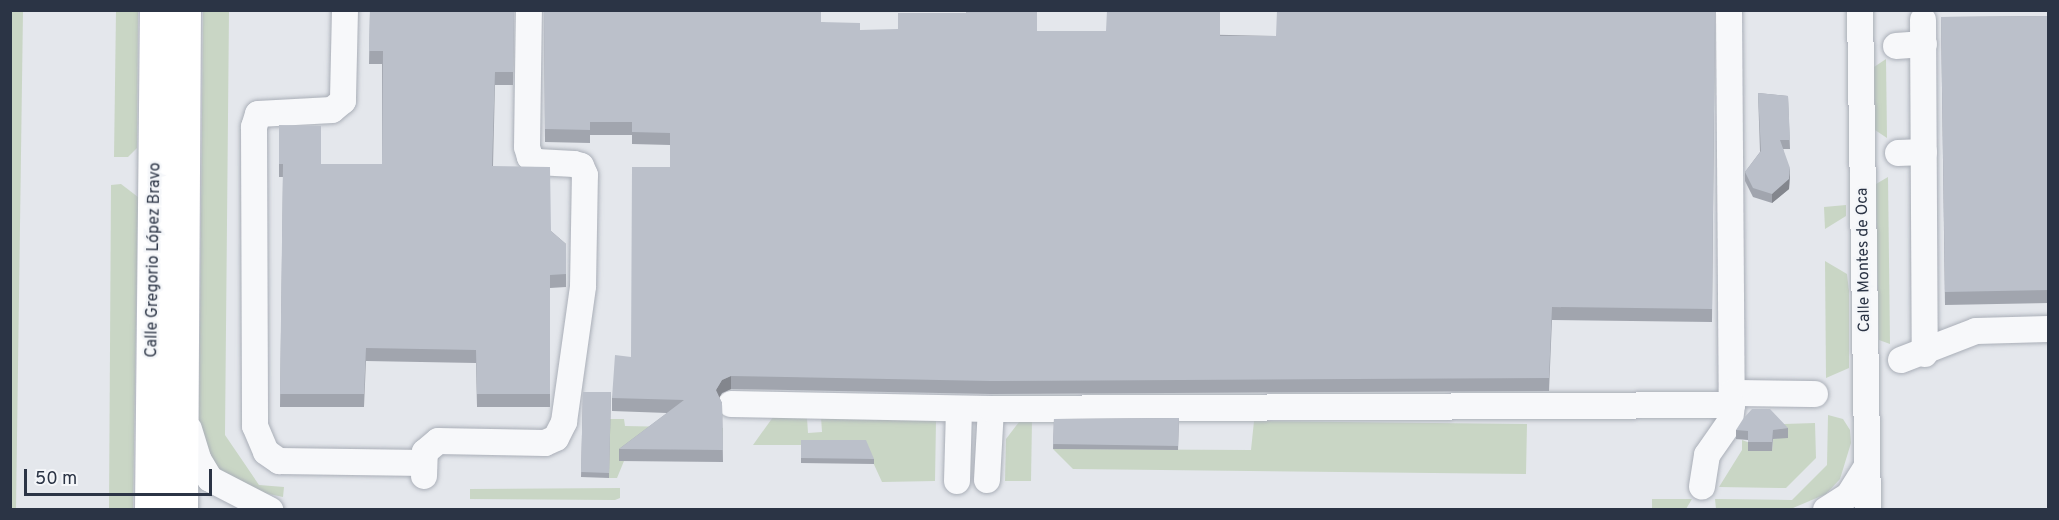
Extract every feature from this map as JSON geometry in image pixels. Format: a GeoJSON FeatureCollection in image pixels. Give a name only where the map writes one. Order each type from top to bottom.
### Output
{"type":"FeatureCollection","features":[{"type":"Feature","properties":{"kind":"main road","name":"Calle Gregorio López Bravo"},"geometry":{"type":"LineString","coordinates":[[151,510],[156,10]]}},
{"type":"Feature","properties":{"kind":"main road","name":"Calle Gregorio López Bravo"},"geometry":{"type":"LineString","coordinates":[[182,510],[185,10]]}},
{"type":"Feature","properties":{"kind":"street"},"geometry":{"type":"LineString","coordinates":[[345,10],[343,101],[332,110],[258,114],[254,127],[255,426],[266,452],[279,461],[424,470],[425,452],[438,441],[545,443],[556,438],[564,422],[583,286],[585,175],[581,166],[537,162],[530,156],[530,10]]}},
{"type":"Feature","properties":{"kind":"street"},"geometry":{"type":"LineString","coordinates":[[1702,487],[1707,455],[1731,422],[1730,10]]}},
{"type":"Feature","properties":{"kind":"street","name":"Calle Montes de Oca"},"geometry":{"type":"LineString","coordinates":[[1860,10],[1868,510]]}},
{"type":"Feature","properties":{"kind":"street"},"geometry":{"type":"LineString","coordinates":[[1896,46],[1923,32],[1925,354]]}},
{"type":"Feature","properties":{"kind":"street"},"geometry":{"type":"LineString","coordinates":[[1898,153],[1924,152]]}},
{"type":"Feature","properties":{"kind":"street"},"geometry":{"type":"LineString","coordinates":[[1900,360],[1925,354],[1976,331],[2049,329]]}},
{"type":"Feature","properties":{"kind":"street"},"geometry":{"type":"LineString","coordinates":[[731,404],[991,409],[1732,399],[1815,393]]}},
{"type":"Feature","properties":{"kind":"street"},"geometry":{"type":"LineString","coordinates":[[183,409],[198,459],[210,479],[270,510]]}},
{"type":"Feature","properties":{"kind":"street"},"geometry":{"type":"LineString","coordinates":[[957,481],[959,409]]}},
{"type":"Feature","properties":{"kind":"street"},"geometry":{"type":"LineString","coordinates":[[987,480],[991,409]]}},
{"type":"Feature","properties":{"kind":"street"},"geometry":{"type":"LineString","coordinates":[[1826,510],[1849,495],[1867,466]]}},
{"type":"Feature","properties":{"kind":"green space"},"geometry":{"type":"Polygon","coordinates":[[[10,11],[23,11],[16,510],[10,509],[10,11]]]}},
{"type":"Feature","properties":{"kind":"green space"},"geometry":{"type":"Polygon","coordinates":[[[116,11],[138,11],[137,148],[128,157],[114,157],[116,11]]]}},
{"type":"Feature","properties":{"kind":"green space"},"geometry":{"type":"Polygon","coordinates":[[[203,11],[229,11],[225,435],[259,485],[284,487],[283,497],[237,487],[212,464],[199,426],[203,11]]]}},
{"type":"Feature","properties":{"kind":"green space"},"geometry":{"type":"Polygon","coordinates":[[[1886,59],[1887,138],[1875,130],[1874,67],[1886,59]]]}},
{"type":"Feature","properties":{"kind":"green space"},"geometry":{"type":"Polygon","coordinates":[[[1888,177],[1890,344],[1879,340],[1876,184],[1888,177]]]}},
{"type":"Feature","properties":{"kind":"green space"},"geometry":{"type":"Polygon","coordinates":[[[121,184],[138,197],[133,509],[109,510],[111,185],[121,184]]]}},
{"type":"Feature","properties":{"kind":"green space"},"geometry":{"type":"Polygon","coordinates":[[[1846,205],[1846,216],[1825,229],[1824,207],[1846,205]]]}},
{"type":"Feature","properties":{"kind":"green space"},"geometry":{"type":"Polygon","coordinates":[[[1825,261],[1847,274],[1849,291],[1849,368],[1826,378],[1825,261]]]}},
{"type":"Feature","properties":{"kind":"green space"},"geometry":{"type":"Polygon","coordinates":[[[1828,415],[1843,419],[1850,430],[1851,443],[1840,479],[1826,494],[1793,508],[1716,509],[1715,499],[1792,500],[1827,465],[1828,415]]]}},
{"type":"Feature","properties":{"kind":"green space"},"geometry":{"type":"Polygon","coordinates":[[[773,417],[807,418],[808,433],[822,432],[821,417],[936,421],[935,481],[882,482],[865,445],[753,445],[773,417]]]}},
{"type":"Feature","properties":{"kind":"green space"},"geometry":{"type":"Polygon","coordinates":[[[610,419],[624,419],[625,426],[723,428],[722,444],[624,461],[617,478],[609,478],[610,419]]]}},
{"type":"Feature","properties":{"kind":"green space"},"geometry":{"type":"Polygon","coordinates":[[[1032,420],[1031,481],[1005,481],[1006,439],[1019,422],[1032,420]]]}},
{"type":"Feature","properties":{"kind":"green space"},"geometry":{"type":"Polygon","coordinates":[[[1254,421],[1527,424],[1526,474],[1073,469],[1053,449],[1251,450],[1254,421]]]}},
{"type":"Feature","properties":{"kind":"green space"},"geometry":{"type":"Polygon","coordinates":[[[1815,423],[1816,458],[1786,488],[1719,487],[1742,450],[1742,440],[1772,451],[1773,439],[1779,438],[1784,424],[1815,423]]]}},
{"type":"Feature","properties":{"kind":"green space"},"geometry":{"type":"Polygon","coordinates":[[[620,488],[620,498],[615,500],[470,499],[470,489],[620,488]]]}},
{"type":"Feature","properties":{"kind":"green space"},"geometry":{"type":"Polygon","coordinates":[[[1652,499],[1692,499],[1686,509],[1652,510],[1652,499]]]}},
{"type":"Feature","properties":{"kind":"building"},"geometry":{"type":"Polygon","coordinates":[[[370,10],[514,10],[513,72],[495,72],[492,166],[550,167],[551,231],[566,244],[566,274],[550,275],[550,394],[477,394],[476,350],[366,348],[364,394],[280,394],[283,164],[279,164],[279,125],[321,126],[321,164],[382,164],[383,51],[369,51],[370,10]]]}},
{"type":"Feature","properties":{"kind":"building"},"geometry":{"type":"Polygon","coordinates":[[[544,10],[821,10],[821,22],[860,23],[860,30],[898,29],[898,13],[1037,10],[1037,31],[1106,31],[1107,10],[1220,10],[1220,36],[1276,36],[1277,10],[1715,10],[1712,309],[1552,307],[1549,378],[991,381],[731,376],[722,380],[716,390],[722,403],[723,450],[619,449],[684,400],[612,398],[615,355],[631,357],[632,167],[670,167],[670,133],[632,132],[632,122],[590,122],[590,130],[545,129],[544,10]]]}},
{"type":"Feature","properties":{"kind":"building"},"geometry":{"type":"Polygon","coordinates":[[[2049,16],[2049,290],[1945,292],[1941,17],[2049,16]]]}},
{"type":"Feature","properties":{"kind":"building"},"geometry":{"type":"Polygon","coordinates":[[[1758,93],[1788,96],[1790,140],[1780,140],[1790,168],[1789,179],[1772,194],[1753,188],[1745,172],[1761,151],[1758,93]]]}},
{"type":"Feature","properties":{"kind":"building"},"geometry":{"type":"Polygon","coordinates":[[[583,392],[611,392],[609,473],[581,472],[583,392]]]}},
{"type":"Feature","properties":{"kind":"building"},"geometry":{"type":"Polygon","coordinates":[[[1752,409],[1770,409],[1788,428],[1773,430],[1772,442],[1748,442],[1748,431],[1736,430],[1752,409]]]}},
{"type":"Feature","properties":{"kind":"building"},"geometry":{"type":"Polygon","coordinates":[[[1179,418],[1178,446],[1053,444],[1054,419],[1179,418]]]}},
{"type":"Feature","properties":{"kind":"building"},"geometry":{"type":"Polygon","coordinates":[[[801,440],[866,440],[874,459],[801,458],[801,440]]]}}]}
